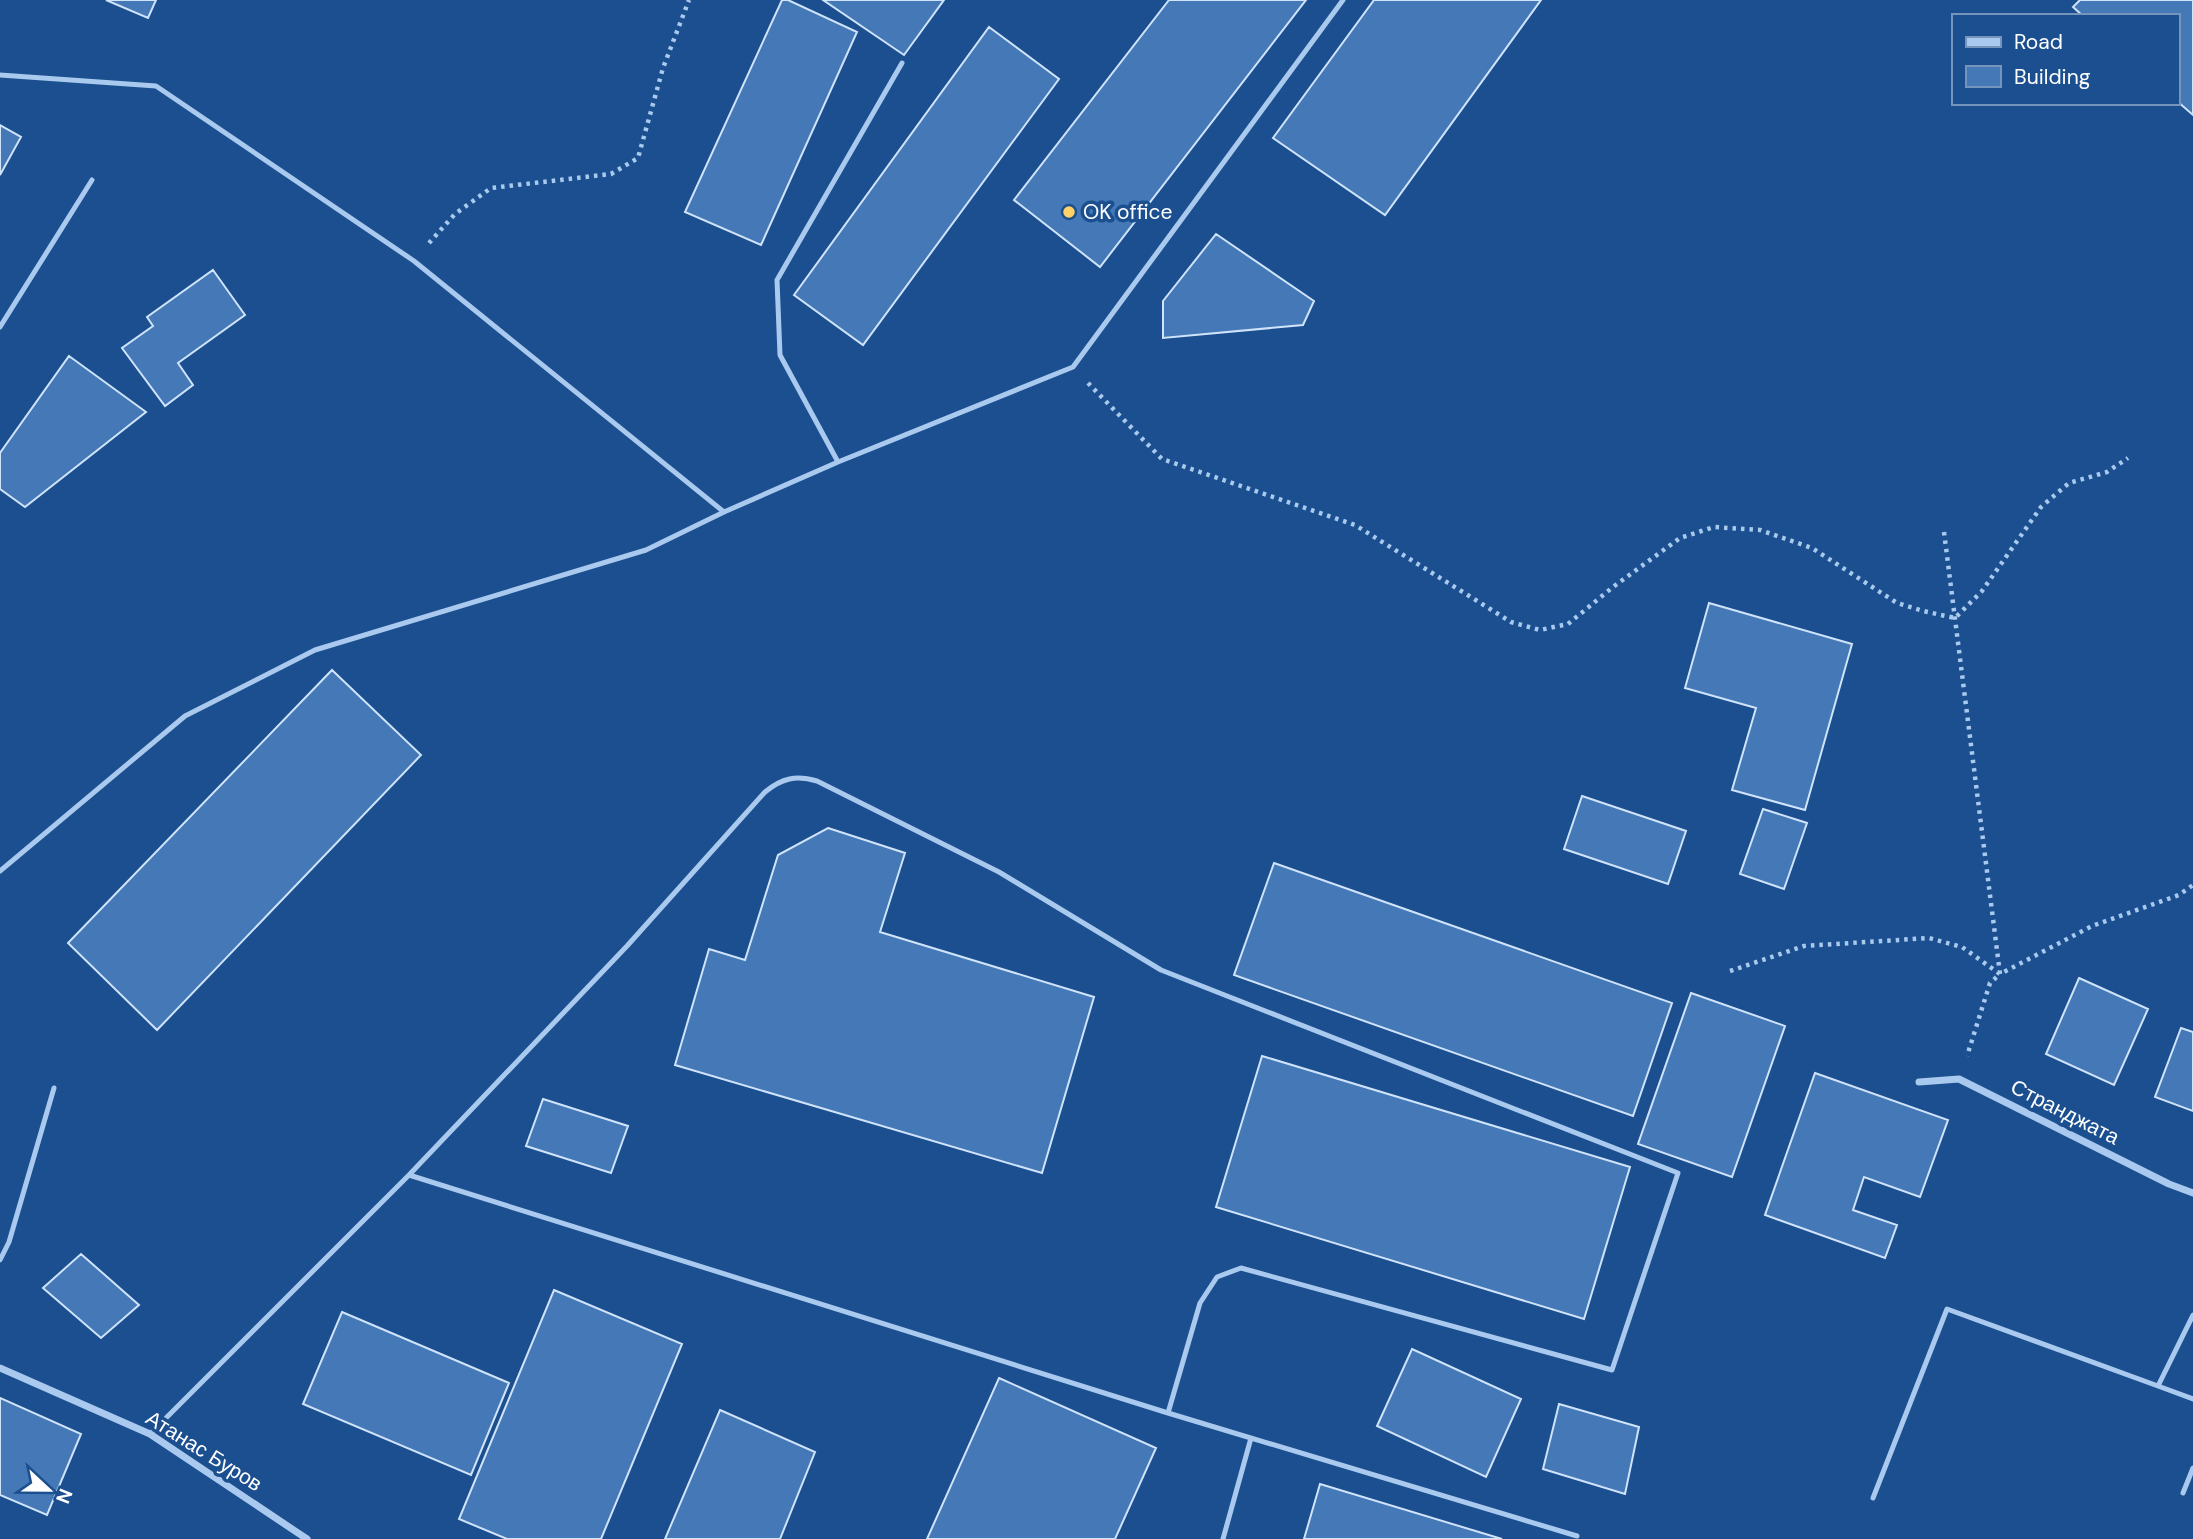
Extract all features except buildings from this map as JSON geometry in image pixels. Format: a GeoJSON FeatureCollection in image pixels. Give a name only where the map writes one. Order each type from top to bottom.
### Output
{"type":"FeatureCollection","features":[{"type":"Feature","properties":{"kind":"street"},"geometry":{"type":"LineString","coordinates":[[1919,1082],[1959,1079]]}},
{"type":"Feature","properties":{"kind":"street","name":"Странджата"},"geometry":{"type":"LineString","coordinates":[[1959,1079],[2169,1184],[2193,1193]]}},
{"type":"Feature","properties":{"kind":"street","name":"Атанас Буров"},"geometry":{"type":"LineString","coordinates":[[0,1368],[150,1434],[307,1539]]}},
{"type":"Feature","properties":{"kind":"lane"},"geometry":{"type":"LineString","coordinates":[[0,871],[185,716],[315,650],[646,550],[838,462],[1073,366],[1343,0]]}},
{"type":"Feature","properties":{"kind":"lane"},"geometry":{"type":"LineString","coordinates":[[838,462],[780,355],[776,281],[902,63]]}},
{"type":"Feature","properties":{"kind":"lane"},"geometry":{"type":"LineString","coordinates":[[0,75],[156,86],[414,261],[724,512]]}},
{"type":"Feature","properties":{"kind":"lane"},"geometry":{"type":"LineString","coordinates":[[0,327],[92,180]]}},
{"type":"Feature","properties":{"kind":"lane"},"geometry":{"type":"LineString","coordinates":[[150,1434],[409,1175],[627,946],[765,792],[776,783],[802,777],[817,781],[999,872],[1161,970],[1678,1172],[1612,1370],[1241,1268],[1217,1277],[1200,1303],[1168,1413]]}},
{"type":"Feature","properties":{"kind":"lane"},"geometry":{"type":"LineString","coordinates":[[0,1260],[9,1242],[54,1088]]}},
{"type":"Feature","properties":{"kind":"lane"},"geometry":{"type":"LineString","coordinates":[[409,1175],[1168,1413],[1577,1536]]}},
{"type":"Feature","properties":{"kind":"lane"},"geometry":{"type":"LineString","coordinates":[[1873,1498],[1947,1308],[2193,1399]]}},
{"type":"Feature","properties":{"kind":"lane"},"geometry":{"type":"LineString","coordinates":[[2158,1386],[2193,1315]]}},
{"type":"Feature","properties":{"kind":"lane"},"geometry":{"type":"LineString","coordinates":[[1223,1539],[1251,1438]]}},
{"type":"Feature","properties":{"kind":"lane"},"geometry":{"type":"LineString","coordinates":[[2183,1493],[2193,1468]]}},
{"type":"Feature","properties":{"kind":"path"},"geometry":{"type":"LineString","coordinates":[[414,261],[454,214],[491,188],[611,174],[638,158],[663,68],[689,0]]}},
{"type":"Feature","properties":{"kind":"path"},"geometry":{"type":"LineString","coordinates":[[1073,366],[1162,458],[1355,525],[1511,622],[1539,631],[1569,624],[1613,587],[1681,538],[1714,527],[1760,530],[1812,548],[1896,603],[1955,618]]}},
{"type":"Feature","properties":{"kind":"path"},"geometry":{"type":"LineString","coordinates":[[1955,618],[1982,591],[2041,507],[2069,483],[2107,472],[2128,458]]}},
{"type":"Feature","properties":{"kind":"path"},"geometry":{"type":"LineString","coordinates":[[1944,533],[2000,974]]}},
{"type":"Feature","properties":{"kind":"path"},"geometry":{"type":"LineString","coordinates":[[1959,1079],[1990,983],[2000,974],[2092,926],[2179,895],[2193,885]]}},
{"type":"Feature","properties":{"kind":"path"},"geometry":{"type":"LineString","coordinates":[[1730,971],[1804,947],[1929,938],[1962,947],[2000,974]]}},
{"type":"Feature","properties":{"kind":"place","name":"OK office"},"geometry":{"type":"Point","coordinates":[1069,212]}}]}
